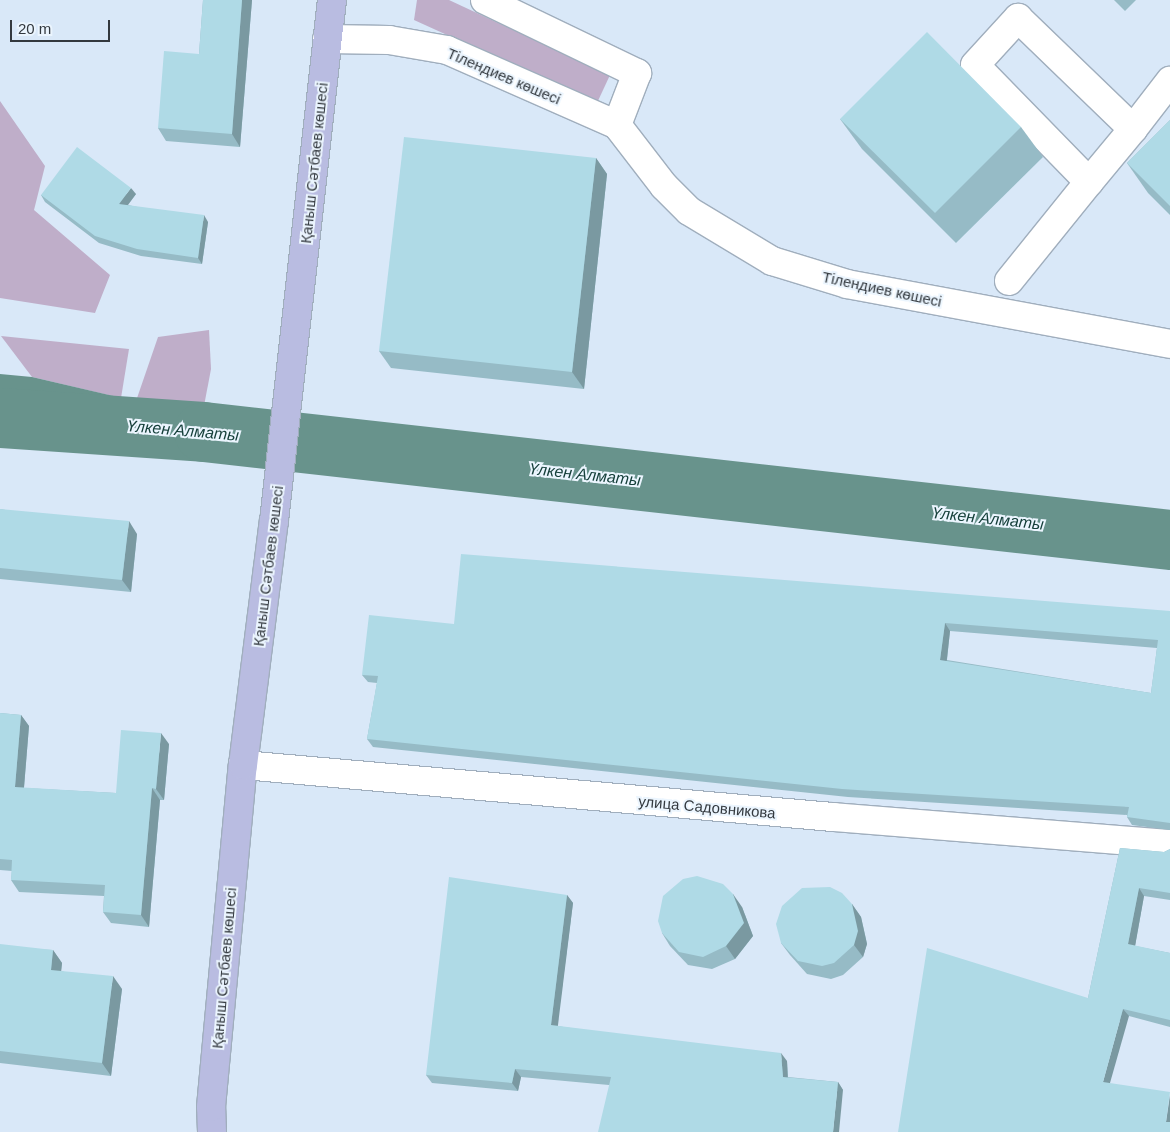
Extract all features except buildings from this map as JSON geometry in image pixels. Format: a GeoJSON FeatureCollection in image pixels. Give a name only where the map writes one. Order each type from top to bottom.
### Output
{"type":"FeatureCollection","features":[{"type":"Feature","properties":{"kind":"main road","name":"Қаныш Сәтбаев көшесі"},"geometry":{"type":"LineString","coordinates":[[212,1132],[210,1107],[244,765],[274,521],[332,0]]}},
{"type":"Feature","properties":{"kind":"street"},"geometry":{"type":"LineString","coordinates":[[485,0],[637,73],[616,125]]}},
{"type":"Feature","properties":{"kind":"street"},"geometry":{"type":"LineString","coordinates":[[1089,182],[975,65],[1018,18],[1133,129]]}},
{"type":"Feature","properties":{"kind":"street","name":"Тілендиев көшесі"},"geometry":{"type":"LineString","coordinates":[[327,39],[389,40],[447,50],[616,125],[664,186],[689,211],[772,261],[847,284],[1170,344]]}},
{"type":"Feature","properties":{"kind":"street"},"geometry":{"type":"LineString","coordinates":[[1009,281],[1170,81]]}},
{"type":"Feature","properties":{"kind":"street","name":"улица Садовникова"},"geometry":{"type":"LineString","coordinates":[[244,765],[803,815],[1170,844]]}},
{"type":"Feature","properties":{"kind":"shaded area"},"geometry":{"type":"Polygon","coordinates":[[[417,0],[449,0],[610,75],[597,103],[414,20],[417,0]]]}},
{"type":"Feature","properties":{"kind":"shaded area"},"geometry":{"type":"Polygon","coordinates":[[[0,101],[45,166],[34,210],[110,275],[95,313],[0,298],[0,101]]]}},
{"type":"Feature","properties":{"kind":"shaded area"},"geometry":{"type":"Polygon","coordinates":[[[209,330],[211,369],[204,406],[136,401],[158,337],[209,330]]]}},
{"type":"Feature","properties":{"kind":"shaded area"},"geometry":{"type":"Polygon","coordinates":[[[1,336],[129,349],[121,398],[32,377],[1,336]]]}},
{"type":"Feature","properties":{"kind":"shaded area"},"geometry":{"type":"Polygon","coordinates":[[[0,374],[32,377],[152,405],[147,455],[0,439],[0,374]]]}},
{"type":"Feature","properties":{"kind":"waterway","name":"Үлкен Алматы"},"geometry":{"type":"LineString","coordinates":[[0,418],[204,432],[1170,540]]}}]}
